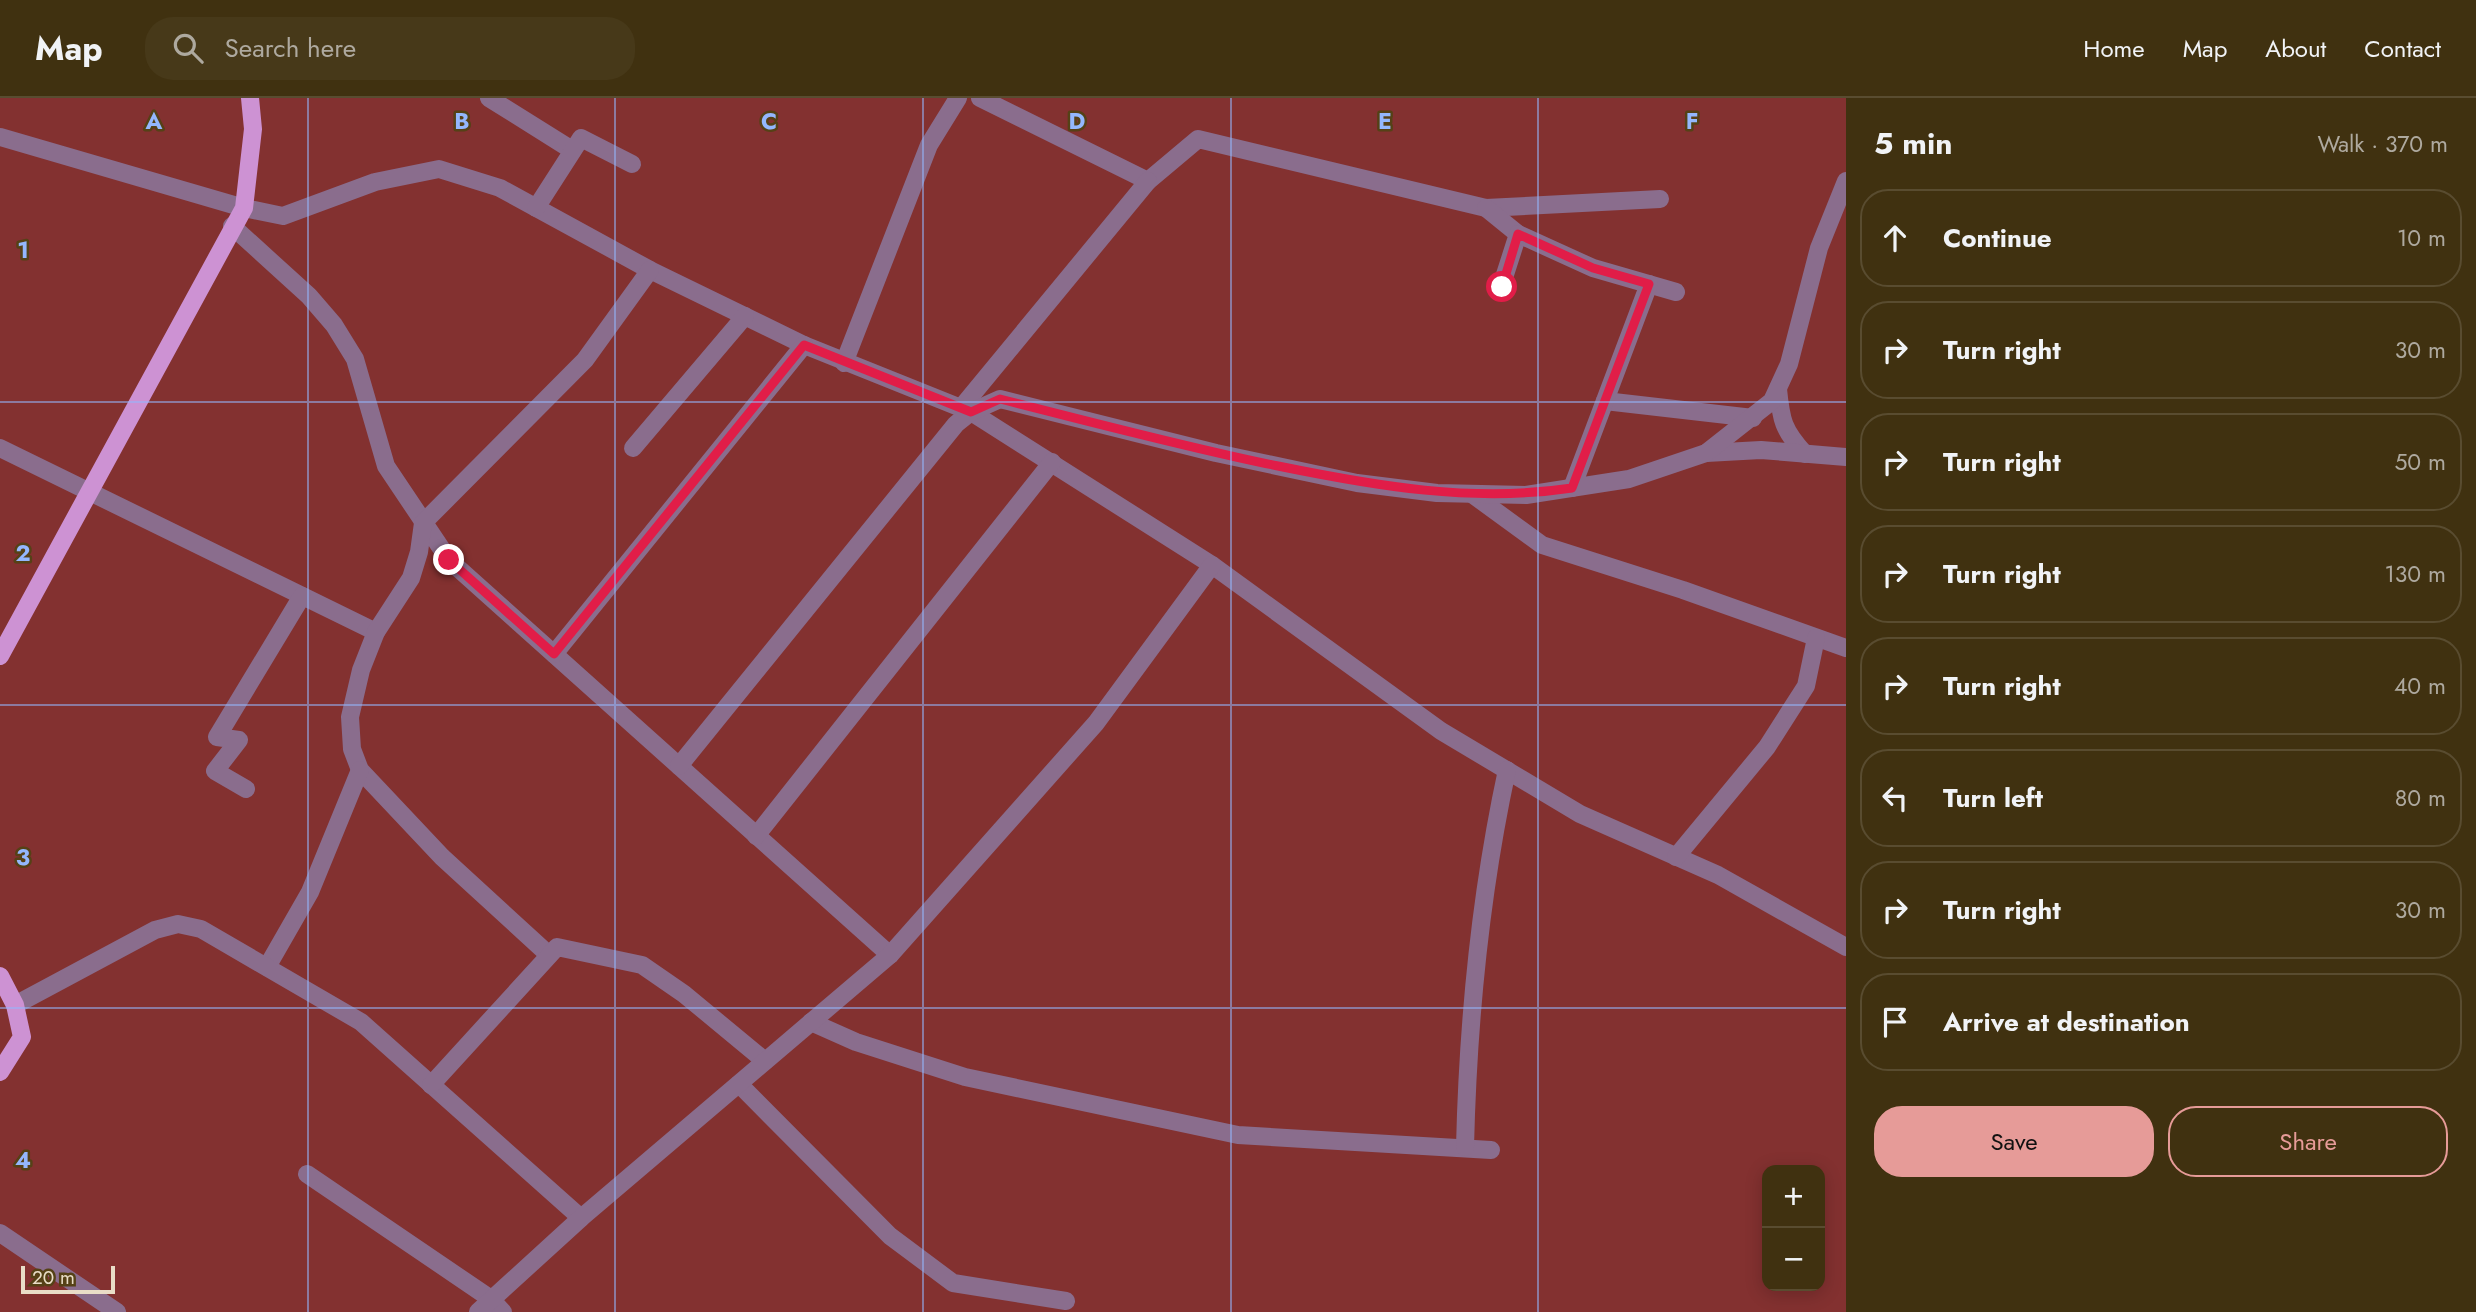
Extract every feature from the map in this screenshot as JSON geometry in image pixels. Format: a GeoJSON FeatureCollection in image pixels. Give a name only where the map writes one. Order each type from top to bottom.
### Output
{"type":"FeatureCollection","features":[{"type":"Feature","properties":{"kind":"main road"},"geometry":{"type":"LineString","coordinates":[[0,656],[244,208],[253,129],[250,98]]}},
{"type":"Feature","properties":{"kind":"main road"},"geometry":{"type":"LineString","coordinates":[[0,976],[15,1004],[22,1037],[0,1072]]}},
{"type":"Feature","properties":{"kind":"street"},"geometry":{"type":"LineString","coordinates":[[489,98],[572,150]]}},
{"type":"Feature","properties":{"kind":"street"},"geometry":{"type":"LineString","coordinates":[[844,363],[929,145],[958,98]]}},
{"type":"Feature","properties":{"kind":"street"},"geometry":{"type":"LineString","coordinates":[[981,98],[1148,181]]}},
{"type":"Feature","properties":{"kind":"street"},"geometry":{"type":"LineString","coordinates":[[0,137],[244,208],[283,216],[375,182],[439,169],[500,188],[650,270],[804,345],[966,410],[1212,565],[1441,731],[1580,814],[1718,875],[1846,947]]}},
{"type":"Feature","properties":{"kind":"street"},"geometry":{"type":"LineString","coordinates":[[536,208],[581,138],[632,164]]}},
{"type":"Feature","properties":{"kind":"street"},"geometry":{"type":"LineString","coordinates":[[679,766],[956,424],[1148,181],[1199,139],[1486,208],[1660,199]]}},
{"type":"Feature","properties":{"kind":"street"},"geometry":{"type":"LineString","coordinates":[[1706,453],[1772,401],[1789,364],[1819,248],[1846,181]]}},
{"type":"Feature","properties":{"kind":"street"},"geometry":{"type":"LineString","coordinates":[[1486,208],[1518,234],[1593,268],[1676,292]]}},
{"type":"Feature","properties":{"kind":"street"},"geometry":{"type":"LineString","coordinates":[[232,226],[309,296],[334,325],[355,359],[386,466],[449,560],[890,955]]}},
{"type":"Feature","properties":{"kind":"street"},"geometry":{"type":"LineString","coordinates":[[1502,287],[1518,234]]}},
{"type":"Feature","properties":{"kind":"street"},"geometry":{"type":"LineString","coordinates":[[548,955],[442,857],[360,770],[352,749],[350,717],[361,670],[376,632],[411,578],[419,552],[422,523],[585,360],[650,270]]}},
{"type":"Feature","properties":{"kind":"street"},"geometry":{"type":"LineString","coordinates":[[1572,488],[1649,284]]}},
{"type":"Feature","properties":{"kind":"street"},"geometry":{"type":"LineString","coordinates":[[633,448],[745,316]]}},
{"type":"Feature","properties":{"kind":"street"},"geometry":{"type":"LineString","coordinates":[[554,654],[804,345]]}},
{"type":"Feature","properties":{"kind":"street"},"geometry":{"type":"LineString","coordinates":[[1778,387],[1781,419],[1787,435],[1805,454]]}},
{"type":"Feature","properties":{"kind":"street"},"geometry":{"type":"LineString","coordinates":[[966,410],[1000,399],[1216,453],[1357,482],[1472,494],[1525,495],[1629,479],[1706,453],[1761,450],[1846,457]]}},
{"type":"Feature","properties":{"kind":"street"},"geometry":{"type":"LineString","coordinates":[[1605,401],[1753,418]]}},
{"type":"Feature","properties":{"kind":"street"},"geometry":{"type":"LineString","coordinates":[[0,448],[376,632]]}},
{"type":"Feature","properties":{"kind":"street"},"geometry":{"type":"LineString","coordinates":[[756,836],[1052,463]]}},
{"type":"Feature","properties":{"kind":"street"},"geometry":{"type":"LineString","coordinates":[[1472,494],[1542,545],[1683,590],[1816,638],[1842,642]]}},
{"type":"Feature","properties":{"kind":"street"},"geometry":{"type":"LineString","coordinates":[[307,1174],[490,1308],[581,1218],[890,955],[1097,723],[1212,565]]}},
{"type":"Feature","properties":{"kind":"street"},"geometry":{"type":"LineString","coordinates":[[246,789],[215,771],[239,740],[217,737],[302,596]]}},
{"type":"Feature","properties":{"kind":"street"},"geometry":{"type":"LineString","coordinates":[[1676,857],[1767,747],[1806,687],[1816,638]]}},
{"type":"Feature","properties":{"kind":"street"},"geometry":{"type":"LineString","coordinates":[[267,967],[310,892],[360,770]]}},
{"type":"Feature","properties":{"kind":"street"},"geometry":{"type":"LineString","coordinates":[[1465,1147],[1467,1049],[1474,969],[1491,846],[1507,770]]}},
{"type":"Feature","properties":{"kind":"street"},"geometry":{"type":"LineString","coordinates":[[15,1004],[155,930],[178,924],[201,929],[361,1022],[581,1218]]}},
{"type":"Feature","properties":{"kind":"street"},"geometry":{"type":"LineString","coordinates":[[431,1085],[557,947],[642,965],[684,994],[765,1061]]}},
{"type":"Feature","properties":{"kind":"street"},"geometry":{"type":"LineString","coordinates":[[811,1022],[856,1042],[965,1077],[1238,1135],[1492,1150]]}},
{"type":"Feature","properties":{"kind":"street"},"geometry":{"type":"LineString","coordinates":[[738,1084],[890,1236],[953,1283],[1066,1301]]}},
{"type":"Feature","properties":{"kind":"street"},"geometry":{"type":"LineString","coordinates":[[0,1233],[117,1312]]}},
{"type":"Feature","properties":{"kind":"shaded area"},"geometry":{"type":"Polygon","coordinates":[[[0,98],[1846,98],[1846,1312],[0,1312],[0,98]]]}},
{"type":"Feature","properties":{"kind":"route"},"geometry":{"type":"LineString","coordinates":[[449,560],[554,654],[804,345],[971,412],[1000,399],[1216,453],[1357,482],[1437,493],[1525,495],[1572,488],[1649,284],[1593,268],[1518,234],[1502,287]]}}]}
